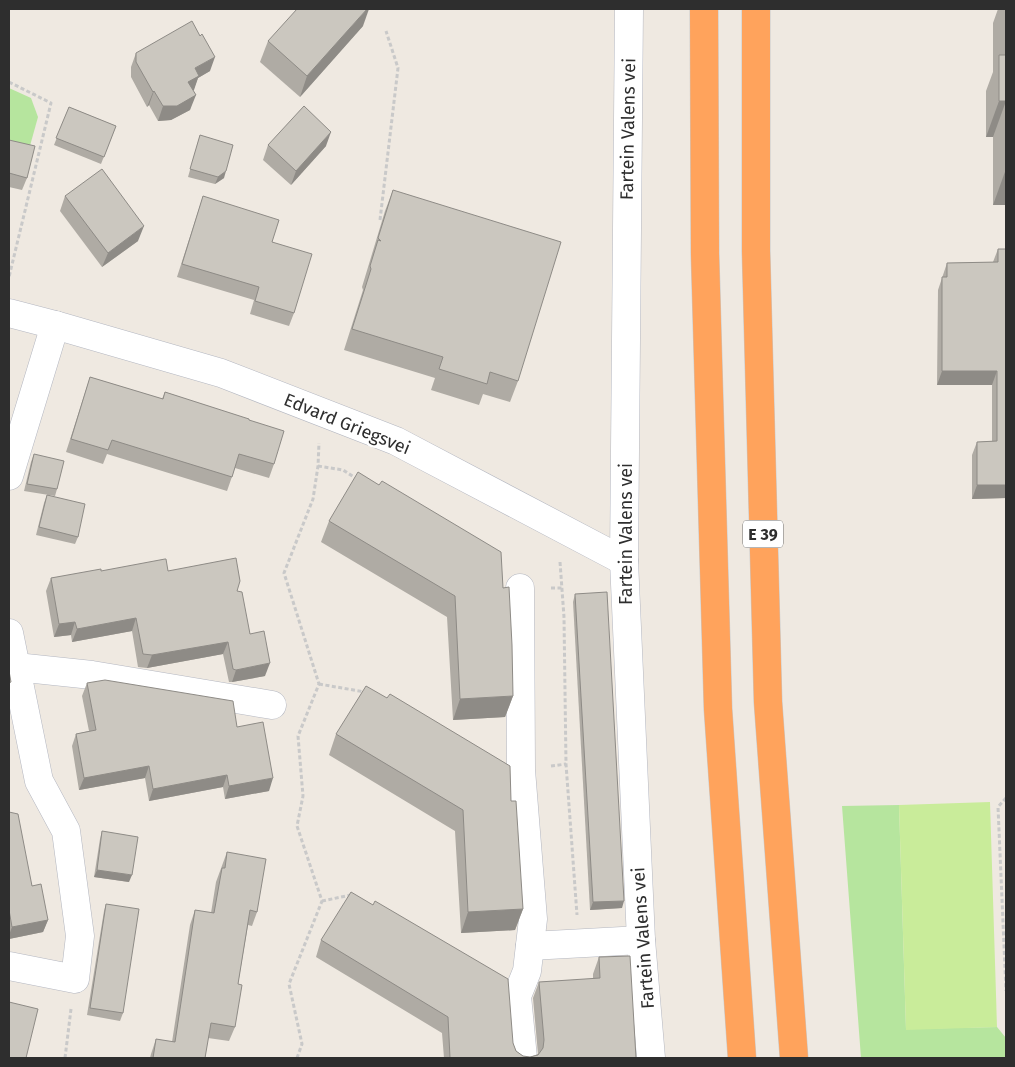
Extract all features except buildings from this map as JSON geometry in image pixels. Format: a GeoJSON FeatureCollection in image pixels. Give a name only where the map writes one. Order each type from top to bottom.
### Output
{"type":"FeatureCollection","features":[{"type":"Feature","properties":{"kind":"highway"},"geometry":{"type":"LineString","coordinates":[[704,9],[705,254],[717,699],[742,1058]]}},
{"type":"Feature","properties":{"kind":"highway","name":"E 39"},"geometry":{"type":"LineString","coordinates":[[756,9],[756,251],[768,702],[794,1058]]}},
{"type":"Feature","properties":{"kind":"street","name":"Fartein Valens vei"},"geometry":{"type":"LineString","coordinates":[[629,9],[624,561],[641,940],[651,1058]]}},
{"type":"Feature","properties":{"kind":"street","name":"Edvard Griegsvei"},"geometry":{"type":"LineString","coordinates":[[9,313],[221,374],[396,441],[624,561]]}},
{"type":"Feature","properties":{"kind":"street"},"geometry":{"type":"LineString","coordinates":[[9,476],[55,325]]}},
{"type":"Feature","properties":{"kind":"street"},"geometry":{"type":"LineString","coordinates":[[520,588],[521,770],[533,919],[527,971],[517,996],[523,1058]]}},
{"type":"Feature","properties":{"kind":"street"},"geometry":{"type":"LineString","coordinates":[[9,634],[39,781],[66,830],[80,936],[75,979],[9,966]]}},
{"type":"Feature","properties":{"kind":"street"},"geometry":{"type":"LineString","coordinates":[[16,667],[92,675],[272,705]]}},
{"type":"Feature","properties":{"kind":"street"},"geometry":{"type":"LineString","coordinates":[[530,946],[641,940]]}},
{"type":"Feature","properties":{"kind":"path"},"geometry":{"type":"LineString","coordinates":[[380,220],[398,68],[386,30]]}},
{"type":"Feature","properties":{"kind":"path"},"geometry":{"type":"LineString","coordinates":[[9,82],[51,103],[9,277]]}},
{"type":"Feature","properties":{"kind":"path"},"geometry":{"type":"LineString","coordinates":[[297,1058],[302,1044],[289,984],[322,901],[297,826],[303,796],[298,736],[319,684],[284,573],[313,499],[320,435],[328,414]]}},
{"type":"Feature","properties":{"kind":"path"},"geometry":{"type":"LineString","coordinates":[[318,466],[342,470],[359,480]]}},
{"type":"Feature","properties":{"kind":"path"},"geometry":{"type":"LineString","coordinates":[[557,526],[564,617],[566,764],[579,944]]}},
{"type":"Feature","properties":{"kind":"path"},"geometry":{"type":"LineString","coordinates":[[520,588],[562,588]]}},
{"type":"Feature","properties":{"kind":"path"},"geometry":{"type":"LineString","coordinates":[[319,684],[363,691],[372,696]]}},
{"type":"Feature","properties":{"kind":"path"},"geometry":{"type":"LineString","coordinates":[[521,770],[566,764]]}},
{"type":"Feature","properties":{"kind":"path"},"geometry":{"type":"LineString","coordinates":[[1006,798],[998,807],[1006,991]]}},
{"type":"Feature","properties":{"kind":"path"},"geometry":{"type":"LineString","coordinates":[[322,901],[352,895]]}},
{"type":"Feature","properties":{"kind":"path"},"geometry":{"type":"LineString","coordinates":[[65,1058],[75,979]]}},
{"type":"Feature","properties":{"kind":"green space"},"geometry":{"type":"Polygon","coordinates":[[[9,88],[31,98],[38,117],[28,153],[9,150],[9,88]]]}},
{"type":"Feature","properties":{"kind":"green space"},"geometry":{"type":"Polygon","coordinates":[[[990,802],[997,1027],[906,1030],[899,805],[990,802]]]}},
{"type":"Feature","properties":{"kind":"green space"},"geometry":{"type":"Polygon","coordinates":[[[899,805],[906,1029],[997,1027],[1006,1038],[1006,1058],[861,1058],[842,806],[899,805]]]}}]}
